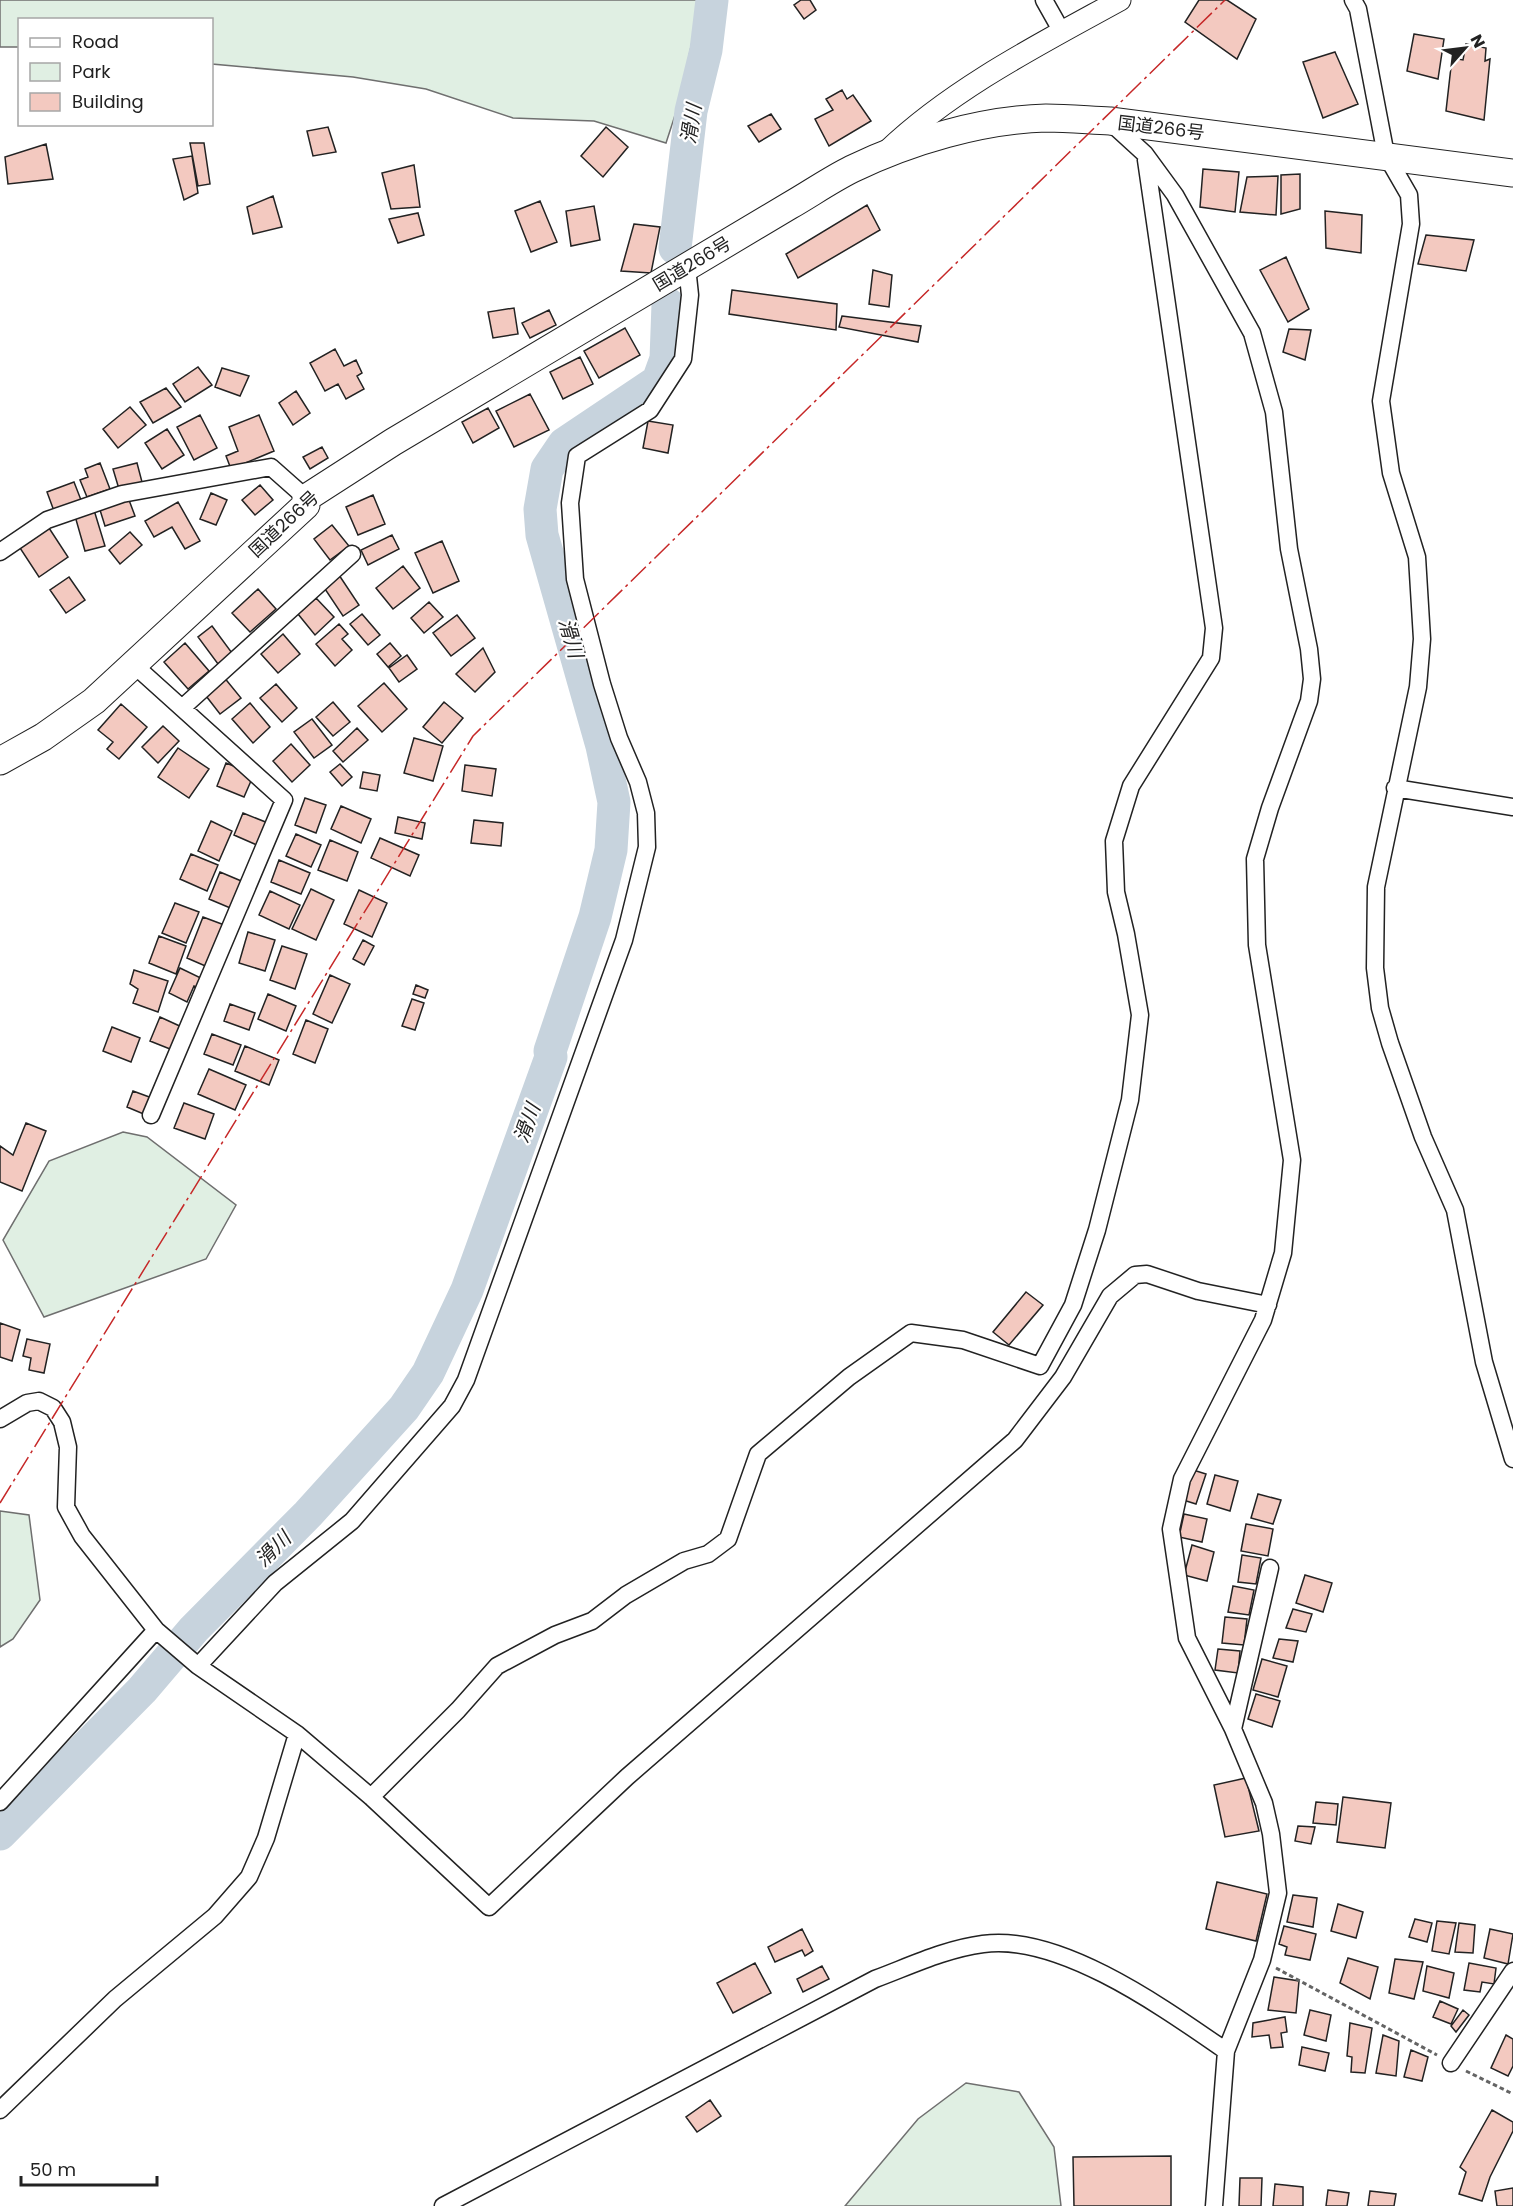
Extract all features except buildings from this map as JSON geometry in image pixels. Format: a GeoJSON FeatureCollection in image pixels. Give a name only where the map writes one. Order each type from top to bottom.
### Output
{"type":"FeatureCollection","features":[{"type":"Feature","properties":{"kind":"highway","name":"国道266号"},"geometry":{"type":"LineString","coordinates":[[0,761],[71,719],[306,505],[306,498],[393,442],[852,169],[880,158],[947,134],[996,123],[1045,118],[1110,121],[1513,173]]}},
{"type":"Feature","properties":{"kind":"street"},"geometry":{"type":"LineString","coordinates":[[1044,0],[1062,32]]}},
{"type":"Feature","properties":{"kind":"street"},"geometry":{"type":"LineString","coordinates":[[880,158],[912,127],[1005,65],[1120,0]]}},
{"type":"Feature","properties":{"kind":"street"},"geometry":{"type":"LineString","coordinates":[[1353,0],[1358,9],[1386,155],[1410,195],[1411,224],[1381,401],[1391,473],[1417,557],[1422,639],[1418,687],[1376,887],[1375,968],[1380,1008],[1390,1043],[1419,1127],[1455,1210],[1484,1362],[1506,1421],[1513,1459]]}},
{"type":"Feature","properties":{"kind":"street"},"geometry":{"type":"LineString","coordinates":[[1110,121],[1145,154],[1175,195],[1252,333],[1274,412],[1289,549],[1309,649],[1312,679],[1309,702],[1270,808],[1255,859],[1257,945],[1292,1160],[1282,1253],[1263,1320],[1182,1479],[1171,1528],[1187,1638],[1233,1728],[1264,1803],[1271,1834],[1278,1893],[1262,1960],[1226,2051],[1214,2206]]}},
{"type":"Feature","properties":{"kind":"street"},"geometry":{"type":"LineString","coordinates":[[371,1797],[458,1710],[497,1666],[555,1635],[592,1621],[626,1595],[684,1561],[708,1554],[728,1539],[758,1454],[867,1364],[912,1333],[963,1340],[1040,1366],[1073,1305],[1097,1230],[1130,1100],[1138,1038],[1140,1015],[1116,892],[1114,841],[1131,786],[1211,658],[1214,628],[1145,154]]}},
{"type":"Feature","properties":{"kind":"street"},"geometry":{"type":"LineString","coordinates":[[197,1666],[275,1583],[352,1521],[453,1406],[466,1380],[624,940],[647,847],[646,813],[638,782],[619,738],[585,622],[575,579],[570,503],[577,456],[650,410],[683,359],[690,295],[687,267]]}},
{"type":"Feature","properties":{"kind":"street"},"geometry":{"type":"LineString","coordinates":[[0,552],[47,520],[122,494],[271,467],[306,498]]}},
{"type":"Feature","properties":{"kind":"street"},"geometry":{"type":"LineString","coordinates":[[182,708],[352,554]]}},
{"type":"Feature","properties":{"kind":"street"},"geometry":{"type":"LineString","coordinates":[[133,664],[284,800],[151,1114]]}},
{"type":"Feature","properties":{"kind":"street"},"geometry":{"type":"LineString","coordinates":[[1395,788],[1513,807]]}},
{"type":"Feature","properties":{"kind":"street"},"geometry":{"type":"LineString","coordinates":[[0,1419],[33,1402],[39,1401],[53,1408],[62,1422],[68,1447],[66,1508],[82,1536],[157,1630],[197,1666],[297,1734],[371,1797],[489,1907],[627,1777],[1015,1440],[1063,1377],[1110,1296],[1135,1275],[1147,1274],[1198,1291],[1268,1305]]}},
{"type":"Feature","properties":{"kind":"street"},"geometry":{"type":"LineString","coordinates":[[1233,1728],[1270,1568]]}},
{"type":"Feature","properties":{"kind":"street"},"geometry":{"type":"LineString","coordinates":[[0,1802],[157,1630]]}},
{"type":"Feature","properties":{"kind":"street"},"geometry":{"type":"LineString","coordinates":[[0,2110],[115,1999],[215,1916],[249,1877],[266,1838],[297,1734]]}},
{"type":"Feature","properties":{"kind":"street"},"geometry":{"type":"LineString","coordinates":[[443,2206],[875,1979],[941,1953],[985,1944],[1021,1944],[1076,1961],[1158,2005],[1226,2051]]}},
{"type":"Feature","properties":{"kind":"street"},"geometry":{"type":"LineString","coordinates":[[1452,2063],[1513,1971]]}},
{"type":"Feature","properties":{"kind":"path"},"geometry":{"type":"LineString","coordinates":[[1262,1960],[1513,2094]]}},
{"type":"Feature","properties":{"kind":"green space"},"geometry":{"type":"Polygon","coordinates":[[[0,0],[701,0],[679,103],[666,143],[594,121],[513,118],[426,89],[353,77],[213,64],[213,18],[18,18],[18,47],[0,47],[0,0]]]}},
{"type":"Feature","properties":{"kind":"green space"},"geometry":{"type":"Polygon","coordinates":[[[123,1132],[147,1137],[236,1205],[206,1259],[44,1317],[3,1240],[49,1161],[123,1132]]]}},
{"type":"Feature","properties":{"kind":"green space"},"geometry":{"type":"Polygon","coordinates":[[[0,1511],[29,1515],[40,1600],[13,1639],[0,1647],[0,1511]]]}},
{"type":"Feature","properties":{"kind":"green space"},"geometry":{"type":"Polygon","coordinates":[[[966,2083],[1019,2092],[1054,2147],[1061,2206],[845,2206],[918,2119],[966,2083]]]}},
{"type":"Feature","properties":{"kind":"waterway","name":"滑川"},"geometry":{"type":"LineString","coordinates":[[675,248],[691,111],[706,50],[712,0]]}},
{"type":"Feature","properties":{"kind":"waterway","name":"滑川"},"geometry":{"type":"LineString","coordinates":[[0,1834],[142,1690],[194,1629],[308,1514],[404,1408],[428,1373],[467,1290],[551,1057],[550,1051],[595,917],[611,850],[614,802],[602,746],[542,535],[540,509],[547,469],[564,444],[658,381],[666,359],[668,304]]}},
{"type":"Feature","properties":{"kind":"power"},"geometry":{"type":"LineString","coordinates":[[0,1503],[473,736],[1225,0]]}}]}
